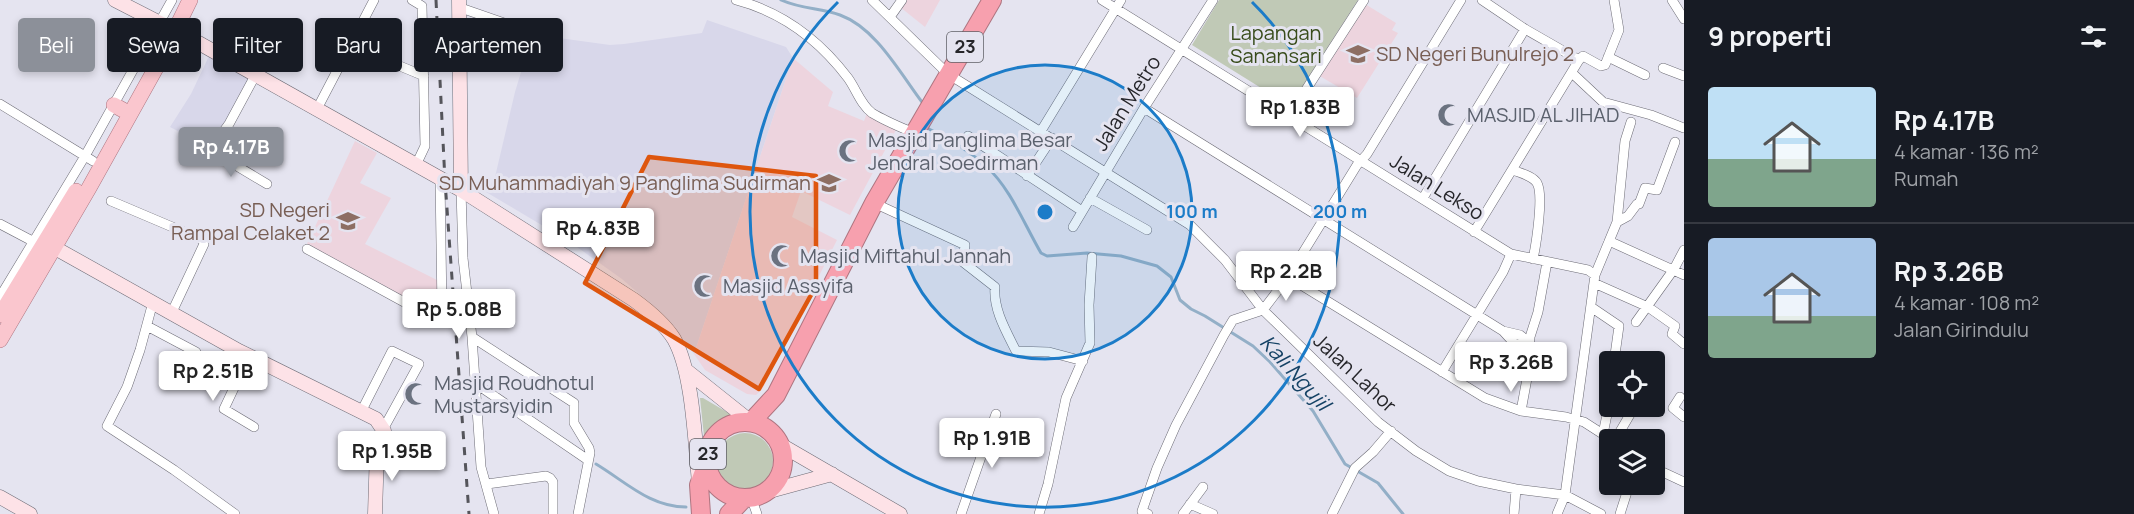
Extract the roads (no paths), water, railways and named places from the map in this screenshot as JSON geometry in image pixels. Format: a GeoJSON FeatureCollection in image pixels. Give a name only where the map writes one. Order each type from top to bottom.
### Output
{"type":"FeatureCollection","features":[{"type":"Feature","properties":{"kind":"highway","name":"23"},"geometry":{"type":"LineString","coordinates":[[701,514],[699,486],[712,440],[730,425],[752,422],[777,395],[874,203],[992,0]]}},
{"type":"Feature","properties":{"kind":"highway","name":"23"},"geometry":{"type":"LineString","coordinates":[[729,514],[754,500],[777,481],[783,466],[778,442],[777,395]]}},
{"type":"Feature","properties":{"kind":"highway"},"geometry":{"type":"LineString","coordinates":[[752,422],[768,430],[778,442]]}},
{"type":"Feature","properties":{"kind":"highway","name":"23"},"geometry":{"type":"LineString","coordinates":[[707,461],[709,474],[722,490],[754,500]]}},
{"type":"Feature","properties":{"kind":"main road"},"geometry":{"type":"LineString","coordinates":[[115,0],[150,18]]}},
{"type":"Feature","properties":{"kind":"main road"},"geometry":{"type":"LineString","coordinates":[[172,18],[182,0]]}},
{"type":"Feature","properties":{"kind":"main road"},"geometry":{"type":"LineString","coordinates":[[175,18],[190,0]]}},
{"type":"Feature","properties":{"kind":"main road"},"geometry":{"type":"LineString","coordinates":[[459,4],[461,190]]}},
{"type":"Feature","properties":{"kind":"main road"},"geometry":{"type":"LineString","coordinates":[[201,45],[461,190],[634,300],[655,317],[674,340],[687,371],[699,486]]}},
{"type":"Feature","properties":{"kind":"main road"},"geometry":{"type":"LineString","coordinates":[[44,245],[89,158],[139,72]]}},
{"type":"Feature","properties":{"kind":"main road"},"geometry":{"type":"LineString","coordinates":[[0,315],[44,245],[142,72]]}},
{"type":"Feature","properties":{"kind":"main road"},"geometry":{"type":"LineString","coordinates":[[44,245],[172,312],[249,356],[376,419],[384,431],[377,450],[375,514]]}},
{"type":"Feature","properties":{"kind":"main road"},"geometry":{"type":"LineString","coordinates":[[0,340],[11,299]]}},
{"type":"Feature","properties":{"kind":"main road"},"geometry":{"type":"LineString","coordinates":[[687,371],[752,422]]}},
{"type":"Feature","properties":{"kind":"main road"},"geometry":{"type":"LineString","coordinates":[[695,440],[707,461]]}},
{"type":"Feature","properties":{"kind":"main road"},"geometry":{"type":"LineString","coordinates":[[778,442],[900,514]]}},
{"type":"Feature","properties":{"kind":"main road"},"geometry":{"type":"LineString","coordinates":[[754,500],[832,474]]}},
{"type":"Feature","properties":{"kind":"main road"},"geometry":{"type":"LineString","coordinates":[[0,497],[30,514]]}},
{"type":"Feature","properties":{"kind":"street"},"geometry":{"type":"LineString","coordinates":[[169,18],[172,0]]}},
{"type":"Feature","properties":{"kind":"street"},"geometry":{"type":"LineString","coordinates":[[364,18],[374,0]]}},
{"type":"Feature","properties":{"kind":"street"},"geometry":{"type":"LineString","coordinates":[[412,0],[422,6],[424,76],[425,147],[416,165]]}},
{"type":"Feature","properties":{"kind":"street"},"geometry":{"type":"LineString","coordinates":[[736,0],[777,15],[794,25],[824,50],[840,68],[870,112],[914,133]]}},
{"type":"Feature","properties":{"kind":"street","name":"Jalan Lahor"},"geometry":{"type":"LineString","coordinates":[[872,0],[948,74],[1190,225],[1225,260],[1263,310],[1390,431],[1433,463],[1478,481],[1516,489],[1565,495]]}},
{"type":"Feature","properties":{"kind":"street"},"geometry":{"type":"LineString","coordinates":[[890,17],[902,0]]}},
{"type":"Feature","properties":{"kind":"street","name":"Jalan Lekso"},"geometry":{"type":"LineString","coordinates":[[1102,0],[1118,4],[1182,50],[1511,254],[1588,270],[1594,279],[1648,307],[1675,326],[1672,334],[1684,344]]}},
{"type":"Feature","properties":{"kind":"street","name":"Jalan Metro"},"geometry":{"type":"LineString","coordinates":[[1073,227],[1105,171],[1213,0]]}},
{"type":"Feature","properties":{"kind":"street"},"geometry":{"type":"LineString","coordinates":[[1289,116],[1364,0]]}},
{"type":"Feature","properties":{"kind":"street"},"geometry":{"type":"LineString","coordinates":[[1148,514],[1142,511],[1156,468],[1176,425],[1233,320],[1263,310],[1287,277],[1357,165],[1362,161],[1461,0]]}},
{"type":"Feature","properties":{"kind":"street"},"geometry":{"type":"LineString","coordinates":[[1482,0],[1525,29],[1579,60]]}},
{"type":"Feature","properties":{"kind":"street"},"geometry":{"type":"LineString","coordinates":[[1474,232],[1579,60],[1583,56],[1602,66],[1608,57],[1619,30],[1614,0]]}},
{"type":"Feature","properties":{"kind":"street"},"geometry":{"type":"LineString","coordinates":[[1672,0],[1684,19]]}},
{"type":"Feature","properties":{"kind":"street"},"geometry":{"type":"LineString","coordinates":[[459,4],[494,18]]}},
{"type":"Feature","properties":{"kind":"street"},"geometry":{"type":"LineString","coordinates":[[1041,130],[1118,4]]}},
{"type":"Feature","properties":{"kind":"street"},"geometry":{"type":"LineString","coordinates":[[1423,198],[1525,29]]}},
{"type":"Feature","properties":{"kind":"street"},"geometry":{"type":"LineString","coordinates":[[1608,57],[1645,75]]}},
{"type":"Feature","properties":{"kind":"street"},"geometry":{"type":"LineString","coordinates":[[1663,68],[1684,76],[1684,64]]}},
{"type":"Feature","properties":{"kind":"street"},"geometry":{"type":"LineString","coordinates":[[402,67],[424,76]]}},
{"type":"Feature","properties":{"kind":"street"},"geometry":{"type":"LineString","coordinates":[[317,108],[335,72]]}},
{"type":"Feature","properties":{"kind":"street"},"geometry":{"type":"LineString","coordinates":[[1572,73],[1603,102],[1650,115],[1684,128]]}},
{"type":"Feature","properties":{"kind":"street"},"geometry":{"type":"LineString","coordinates":[[256,74],[229,124],[210,150],[267,184]]}},
{"type":"Feature","properties":{"kind":"street"},"geometry":{"type":"LineString","coordinates":[[0,104],[89,158]]}},
{"type":"Feature","properties":{"kind":"street"},"geometry":{"type":"LineString","coordinates":[[1144,108],[1477,313],[1503,330],[1515,344],[1527,345]]}},
{"type":"Feature","properties":{"kind":"street"},"geometry":{"type":"LineString","coordinates":[[1557,514],[1565,495],[1594,279],[1617,222],[1625,141],[1630,122]]}},
{"type":"Feature","properties":{"kind":"street"},"geometry":{"type":"LineString","coordinates":[[968,136],[1082,211]]}},
{"type":"Feature","properties":{"kind":"street"},"geometry":{"type":"LineString","coordinates":[[1027,176],[1052,138]]}},
{"type":"Feature","properties":{"kind":"street"},"geometry":{"type":"LineString","coordinates":[[1617,222],[1628,216],[1637,204],[1640,204],[1646,188],[1657,190],[1675,142]]}},
{"type":"Feature","properties":{"kind":"street"},"geometry":{"type":"LineString","coordinates":[[1513,170],[1533,179],[1539,188],[1539,232],[1533,259]]}},
{"type":"Feature","properties":{"kind":"street"},"geometry":{"type":"LineString","coordinates":[[307,249],[426,314],[437,315],[442,310],[440,178]]}},
{"type":"Feature","properties":{"kind":"street"},"geometry":{"type":"LineString","coordinates":[[461,190],[463,258],[472,337],[481,467],[494,514]]}},
{"type":"Feature","properties":{"kind":"street"},"geometry":{"type":"LineString","coordinates":[[1090,198],[1148,230]]}},
{"type":"Feature","properties":{"kind":"street"},"geometry":{"type":"LineString","coordinates":[[111,201],[203,240],[204,244],[172,312]]}},
{"type":"Feature","properties":{"kind":"street"},"geometry":{"type":"LineString","coordinates":[[874,203],[965,245],[963,262],[995,287],[994,298],[1004,327],[1016,351],[1049,352],[1083,361]]}},
{"type":"Feature","properties":{"kind":"street"},"geometry":{"type":"LineString","coordinates":[[0,224],[44,245],[11,299]]}},
{"type":"Feature","properties":{"kind":"street"},"geometry":{"type":"LineString","coordinates":[[1609,241],[1684,275]]}},
{"type":"Feature","properties":{"kind":"street"},"geometry":{"type":"LineString","coordinates":[[1636,322],[1674,269],[1684,250]]}},
{"type":"Feature","properties":{"kind":"street"},"geometry":{"type":"LineString","coordinates":[[1442,372],[1503,272],[1511,254]]}},
{"type":"Feature","properties":{"kind":"street"},"geometry":{"type":"LineString","coordinates":[[1039,514],[1048,484],[1066,398],[1090,343],[1092,257]]}},
{"type":"Feature","properties":{"kind":"street"},"geometry":{"type":"LineString","coordinates":[[1521,411],[1528,373],[1527,345],[1538,312],[1547,262]]}},
{"type":"Feature","properties":{"kind":"street"},"geometry":{"type":"LineString","coordinates":[[1287,277],[1485,398],[1521,411],[1576,420],[1599,432]]}},
{"type":"Feature","properties":{"kind":"street"},"geometry":{"type":"LineString","coordinates":[[153,302],[127,387],[107,426],[235,514]]}},
{"type":"Feature","properties":{"kind":"street"},"geometry":{"type":"LineString","coordinates":[[1591,307],[1619,326],[1616,351]]}},
{"type":"Feature","properties":{"kind":"street"},"geometry":{"type":"LineString","coordinates":[[147,326],[196,352]]}},
{"type":"Feature","properties":{"kind":"street"},"geometry":{"type":"LineString","coordinates":[[472,337],[574,403],[574,423],[590,448],[578,514]]}},
{"type":"Feature","properties":{"kind":"street"},"geometry":{"type":"LineString","coordinates":[[362,412],[392,351],[419,364],[386,424],[382,425]]}},
{"type":"Feature","properties":{"kind":"street"},"geometry":{"type":"LineString","coordinates":[[249,356],[225,409],[254,427]]}},
{"type":"Feature","properties":{"kind":"street"},"geometry":{"type":"LineString","coordinates":[[475,382],[588,460]]}},
{"type":"Feature","properties":{"kind":"street"},"geometry":{"type":"LineString","coordinates":[[1680,397],[1673,408],[1684,417]]}},
{"type":"Feature","properties":{"kind":"street"},"geometry":{"type":"LineString","coordinates":[[961,514],[996,414]]}},
{"type":"Feature","properties":{"kind":"street"},"geometry":{"type":"LineString","coordinates":[[1332,514],[1353,472],[1390,431]]}},
{"type":"Feature","properties":{"kind":"street"},"geometry":{"type":"LineString","coordinates":[[377,450],[439,448]]}},
{"type":"Feature","properties":{"kind":"street"},"geometry":{"type":"LineString","coordinates":[[1665,473],[1684,482]]}},
{"type":"Feature","properties":{"kind":"street"},"geometry":{"type":"LineString","coordinates":[[487,484],[546,476],[553,482],[553,514]]}},
{"type":"Feature","properties":{"kind":"street"},"geometry":{"type":"LineString","coordinates":[[1183,514],[1203,487]]}},
{"type":"Feature","properties":{"kind":"street"},"geometry":{"type":"LineString","coordinates":[[1514,514],[1516,489]]}},
{"type":"Feature","properties":{"kind":"street"},"geometry":{"type":"LineString","coordinates":[[1565,495],[1601,514]]}},
{"type":"Feature","properties":{"kind":"street"},"geometry":{"type":"LineString","coordinates":[[1620,514],[1626,495]]}},
{"type":"Feature","properties":{"kind":"street"},"geometry":{"type":"LineString","coordinates":[[1190,504],[1214,514]]}},
{"type":"Feature","properties":{"kind":"waterway","name":"Kali Ngujil"},"geometry":{"type":"LineString","coordinates":[[781,0],[840,15],[853,21],[886,52],[922,102]]}},
{"type":"Feature","properties":{"kind":"waterway","name":"Kali Ngujil"},"geometry":{"type":"LineString","coordinates":[[927,128],[965,150],[995,175],[1010,196],[1041,253],[1047,256],[1087,253],[1121,256],[1157,266],[1171,277],[1180,300],[1253,346],[1270,362],[1313,411],[1345,464],[1378,483],[1403,514]]}},
{"type":"Feature","properties":{"kind":"waterway"},"geometry":{"type":"LineString","coordinates":[[596,464],[650,498],[661,503],[686,507]]}},
{"type":"Feature","properties":{"kind":"railway"},"geometry":{"type":"LineString","coordinates":[[436,0],[445,181],[469,514]]}},
{"type":"Feature","properties":{"kind":"place","name":"SD Negeri Bunulrejo 2"},"geometry":{"type":"Point","coordinates":[1358,54]}},
{"type":"Feature","properties":{"kind":"place","name":"MASJID AL JIHAD"},"geometry":{"type":"Point","coordinates":[1449,115]}},
{"type":"Feature","properties":{"kind":"place","name":"Masjid Panglima Besar Jendral Soedirman"},"geometry":{"type":"Point","coordinates":[850,151]}},
{"type":"Feature","properties":{"kind":"place","name":"SD Muhammadiyah 9 Panglima Sudirman"},"geometry":{"type":"Point","coordinates":[829,183]}},
{"type":"Feature","properties":{"kind":"place","name":"SD Negeri Rampal Celaket 2"},"geometry":{"type":"Point","coordinates":[348,221]}},
{"type":"Feature","properties":{"kind":"place","name":"Masjid Miftahul Jannah"},"geometry":{"type":"Point","coordinates":[782,256]}},
{"type":"Feature","properties":{"kind":"place","name":"Masjid Assyifa"},"geometry":{"type":"Point","coordinates":[705,286]}},
{"type":"Feature","properties":{"kind":"place","name":"Masjid Roudhotul Mustarsyidin"},"geometry":{"type":"Point","coordinates":[416,394]}},
{"type":"Feature","properties":{"kind":"park label","name":"Lapangan Sanansari"},"geometry":{"type":"Point","coordinates":[1276,44]}}]}
